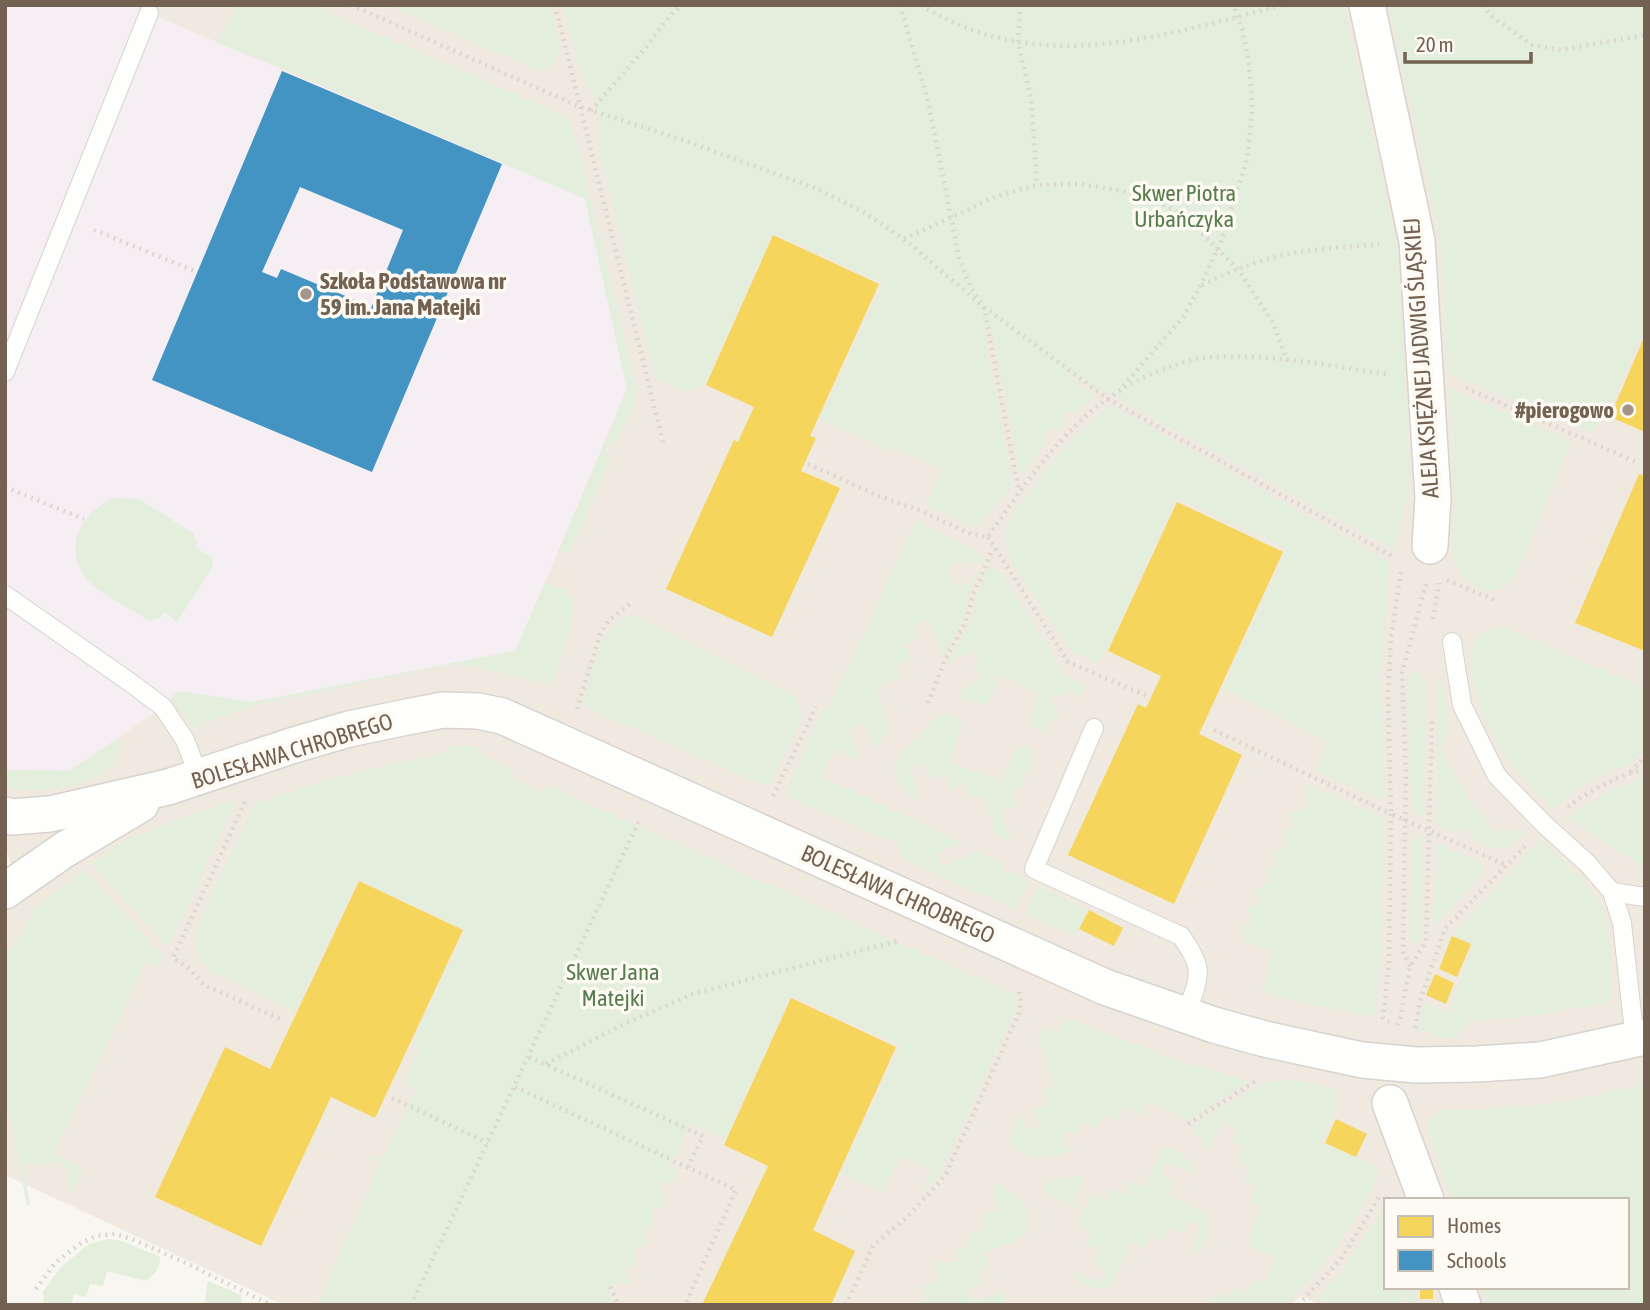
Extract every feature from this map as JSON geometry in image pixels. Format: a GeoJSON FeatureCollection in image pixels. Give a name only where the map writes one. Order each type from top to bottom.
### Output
{"type":"FeatureCollection","features":[{"type":"Feature","properties":{"kind":"street","name":"ALEJA KSIĘŻNEJ JADWIGI ŚLĄSKIEJ"},"geometry":{"type":"LineString","coordinates":[[1367,5],[1417,241],[1433,498],[1430,546]]}},
{"type":"Feature","properties":{"kind":"street","name":"BOLESŁAWA CHROBREGO"},"geometry":{"type":"LineString","coordinates":[[5,815],[12,817],[50,814],[184,782],[349,729],[443,710],[478,711],[502,716],[1081,976],[1186,1016],[1265,1040],[1393,1064],[1477,1064],[1540,1060],[1640,1039]]}},
{"type":"Feature","properties":{"kind":"street","name":"BOLESŁAWA CHROBREGO"},"geometry":{"type":"LineString","coordinates":[[5,891],[64,850],[184,782]]}},
{"type":"Feature","properties":{"kind":"street"},"geometry":{"type":"LineString","coordinates":[[1391,1104],[1425,1198]]}},
{"type":"Feature","properties":{"kind":"lane"},"geometry":{"type":"LineString","coordinates":[[5,372],[149,13]]}},
{"type":"Feature","properties":{"kind":"lane"},"geometry":{"type":"LineString","coordinates":[[5,595],[163,707],[185,740],[184,782]]}},
{"type":"Feature","properties":{"kind":"lane"},"geometry":{"type":"LineString","coordinates":[[1452,642],[1462,705],[1497,776],[1588,864],[1612,892],[1622,923],[1640,1039]]}},
{"type":"Feature","properties":{"kind":"lane"},"geometry":{"type":"LineString","coordinates":[[1094,728],[1034,869],[1181,936],[1195,956],[1199,972],[1186,1016]]}},
{"type":"Feature","properties":{"kind":"lane"},"geometry":{"type":"LineString","coordinates":[[1612,892],[1645,897]]}},
{"type":"Feature","properties":{"kind":"path"},"geometry":{"type":"LineString","coordinates":[[351,5],[578,106],[816,188],[862,211],[904,239],[984,307],[1108,399],[1403,561],[1391,638],[1389,962],[1383,1018],[1395,1027],[1401,1019],[1410,966],[1426,942],[1432,705]]}},
{"type":"Feature","properties":{"kind":"path"},"geometry":{"type":"LineString","coordinates":[[555,5],[663,442]]}},
{"type":"Feature","properties":{"kind":"path"},"geometry":{"type":"LineString","coordinates":[[592,111],[681,5]]}},
{"type":"Feature","properties":{"kind":"path"},"geometry":{"type":"LineString","coordinates":[[900,5],[928,101],[959,258],[971,288],[984,307],[1019,492]]}},
{"type":"Feature","properties":{"kind":"path"},"geometry":{"type":"LineString","coordinates":[[921,5],[942,18],[985,36],[1061,46],[1109,45],[1237,18],[1282,5]]}},
{"type":"Feature","properties":{"kind":"path"},"geometry":{"type":"LineString","coordinates":[[1020,5],[1018,42],[1031,99],[1037,185]]}},
{"type":"Feature","properties":{"kind":"path"},"geometry":{"type":"LineString","coordinates":[[1121,389],[1183,317],[1201,286],[1218,248],[1247,160],[1252,112],[1248,57],[1233,5]]}},
{"type":"Feature","properties":{"kind":"path"},"geometry":{"type":"LineString","coordinates":[[1483,5],[1491,16],[1532,46],[1561,50],[1645,35]]}},
{"type":"Feature","properties":{"kind":"path"},"geometry":{"type":"LineString","coordinates":[[904,239],[997,196],[1037,185],[1080,184],[1150,198],[1182,214],[1238,269],[1273,323],[1287,361]]}},
{"type":"Feature","properties":{"kind":"path"},"geometry":{"type":"LineString","coordinates":[[103,234],[197,272]]}},
{"type":"Feature","properties":{"kind":"path"},"geometry":{"type":"LineString","coordinates":[[1201,286],[1268,259],[1309,251],[1417,241]]}},
{"type":"Feature","properties":{"kind":"path"},"geometry":{"type":"LineString","coordinates":[[988,537],[1058,441],[1102,401],[1143,376],[1199,358],[1258,357],[1427,381],[1449,381],[1639,463]]}},
{"type":"Feature","properties":{"kind":"path"},"geometry":{"type":"LineString","coordinates":[[808,464],[971,534],[988,537],[1068,662],[1146,696]]}},
{"type":"Feature","properties":{"kind":"path"},"geometry":{"type":"LineString","coordinates":[[5,487],[83,519]]}},
{"type":"Feature","properties":{"kind":"path"},"geometry":{"type":"LineString","coordinates":[[1430,546],[1440,578],[1430,632]]}},
{"type":"Feature","properties":{"kind":"path"},"geometry":{"type":"LineString","coordinates":[[1410,966],[1403,952],[1406,821],[1402,673],[1429,573],[1430,546]]}},
{"type":"Feature","properties":{"kind":"path"},"geometry":{"type":"LineString","coordinates":[[929,703],[945,660],[966,621],[972,598],[994,547]]}},
{"type":"Feature","properties":{"kind":"path"},"geometry":{"type":"LineString","coordinates":[[1447,580],[1497,601]]}},
{"type":"Feature","properties":{"kind":"path"},"geometry":{"type":"LineString","coordinates":[[576,710],[600,634],[608,621],[632,602]]}},
{"type":"Feature","properties":{"kind":"path"},"geometry":{"type":"LineString","coordinates":[[773,796],[816,707]]}},
{"type":"Feature","properties":{"kind":"path"},"geometry":{"type":"LineString","coordinates":[[1214,730],[1406,821],[1506,864]]}},
{"type":"Feature","properties":{"kind":"path"},"geometry":{"type":"LineString","coordinates":[[1631,773],[1645,755]]}},
{"type":"Feature","properties":{"kind":"path"},"geometry":{"type":"LineString","coordinates":[[1415,1034],[1420,1001],[1445,929],[1545,825],[1597,788],[1645,769]]}},
{"type":"Feature","properties":{"kind":"path"},"geometry":{"type":"LineString","coordinates":[[248,794],[173,958],[190,969],[204,985],[283,1020]]}},
{"type":"Feature","properties":{"kind":"path"},"geometry":{"type":"LineString","coordinates":[[411,1305],[640,819]]}},
{"type":"Feature","properties":{"kind":"path"},"geometry":{"type":"LineString","coordinates":[[546,1064],[622,1025],[693,994],[905,939]]}},
{"type":"Feature","properties":{"kind":"path"},"geometry":{"type":"LineString","coordinates":[[846,1305],[873,1247],[908,1216],[945,1176],[1019,1013],[1019,991]]}},
{"type":"Feature","properties":{"kind":"path"},"geometry":{"type":"LineString","coordinates":[[529,1057],[703,1136],[688,1167]]}},
{"type":"Feature","properties":{"kind":"path"},"geometry":{"type":"LineString","coordinates":[[1188,1124],[1259,1079]]}},
{"type":"Feature","properties":{"kind":"path"},"geometry":{"type":"LineString","coordinates":[[515,1087],[736,1190],[685,1305]]}},
{"type":"Feature","properties":{"kind":"path"},"geometry":{"type":"LineString","coordinates":[[392,1098],[488,1143]]}},
{"type":"Feature","properties":{"kind":"path"},"geometry":{"type":"LineString","coordinates":[[1298,1305],[1340,1259],[1408,1155]]}},
{"type":"Feature","properties":{"kind":"path"},"geometry":{"type":"LineString","coordinates":[[36,1289],[55,1263],[81,1243],[96,1236],[115,1234],[186,1263],[271,1305]]}},
{"type":"Feature","properties":{"kind":"path"},"geometry":{"type":"LineString","coordinates":[[611,1287],[619,1305]]}},
{"type":"Feature","properties":{"kind":"shaded area"},"geometry":{"type":"Polygon","coordinates":[[[5,5],[1645,5],[1645,1305],[1320,1305],[1301,1296],[1290,1305],[284,1305],[5,1175],[5,920],[12,897],[14,876],[5,845],[5,5]]]}},
{"type":"Feature","properties":{"kind":"shaded area","name":"Szkoła Podstawowa nr 59 im. Jana Matejki"},"geometry":{"type":"Polygon","coordinates":[[[5,5],[130,5],[585,198],[627,389],[516,651],[251,706],[178,691],[163,707],[69,771],[5,770],[5,5]]]}},
{"type":"Feature","properties":{"kind":"green space"},"geometry":{"type":"Polygon","coordinates":[[[238,5],[311,5],[568,117],[576,139],[638,394],[617,444],[606,446],[605,451],[611,459],[570,552],[558,552],[627,389],[585,199],[281,67],[216,43],[238,5]]]}},
{"type":"Feature","properties":{"kind":"green space"},"geometry":{"type":"Polygon","coordinates":[[[388,5],[550,5],[559,39],[558,55],[548,70],[539,71],[388,5]]]}},
{"type":"Feature","properties":{"kind":"green space","name":"Skwer Piotra Urbańczyka"},"geometry":{"type":"Polygon","coordinates":[[[564,5],[1344,5],[1395,236],[1402,297],[1410,486],[1394,550],[1063,371],[1095,396],[1075,414],[1071,410],[1060,420],[1064,425],[1057,432],[1053,428],[1043,437],[1047,443],[1021,476],[993,336],[984,331],[1013,486],[976,527],[926,505],[942,470],[895,447],[892,451],[820,419],[883,283],[773,233],[704,385],[685,390],[674,388],[655,378],[598,145],[602,135],[591,91],[577,63],[564,5]]]}},
{"type":"Feature","properties":{"kind":"green space"},"geometry":{"type":"Polygon","coordinates":[[[1389,5],[1645,5],[1645,328],[1606,416],[1601,418],[1593,434],[1448,373],[1440,239],[1389,5]]]}},
{"type":"Feature","properties":{"kind":"green space"},"geometry":{"type":"Polygon","coordinates":[[[1450,388],[1571,441],[1517,573],[1505,586],[1496,590],[1475,586],[1463,576],[1453,556],[1455,502],[1450,388]]]}},
{"type":"Feature","properties":{"kind":"green space"},"geometry":{"type":"Polygon","coordinates":[[[1113,406],[1390,562],[1380,676],[1385,796],[1382,800],[1315,771],[1328,741],[1223,688],[1287,549],[1177,498],[1105,653],[1096,662],[1072,652],[1010,560],[1006,529],[1009,518],[1064,447],[1107,407],[1113,406]]]}},
{"type":"Feature","properties":{"kind":"green space"},"geometry":{"type":"Polygon","coordinates":[[[113,498],[139,499],[193,533],[197,542],[195,547],[212,558],[213,566],[177,622],[164,612],[160,618],[150,621],[90,584],[79,567],[76,543],[79,532],[92,512],[113,498]]]}},
{"type":"Feature","properties":{"kind":"green space"},"geometry":{"type":"Polygon","coordinates":[[[916,521],[970,547],[984,558],[982,564],[955,562],[950,570],[952,579],[958,586],[970,583],[975,573],[979,573],[968,598],[963,620],[943,657],[929,620],[914,626],[919,640],[906,644],[911,658],[897,664],[901,678],[876,687],[890,729],[877,747],[874,747],[862,723],[848,729],[862,762],[834,749],[821,776],[962,843],[937,854],[942,866],[980,851],[1002,862],[1002,869],[1029,881],[1016,910],[904,860],[898,844],[789,797],[786,791],[823,710],[827,712],[830,706],[916,521]]]}},
{"type":"Feature","properties":{"kind":"green space"},"geometry":{"type":"Polygon","coordinates":[[[990,563],[1003,575],[1066,675],[1085,684],[1077,702],[1072,690],[1051,698],[1059,719],[1045,724],[1049,737],[1033,725],[1030,718],[1039,692],[999,676],[989,702],[984,705],[955,695],[980,678],[975,667],[979,663],[972,650],[947,664],[970,622],[976,597],[990,563]]]}},
{"type":"Feature","properties":{"kind":"green space"},"geometry":{"type":"Polygon","coordinates":[[[545,582],[564,590],[573,598],[574,615],[553,684],[454,664],[251,706],[194,728],[171,699],[178,691],[252,702],[515,651],[545,582]]]}},
{"type":"Feature","properties":{"kind":"green space"},"geometry":{"type":"Polygon","coordinates":[[[634,615],[796,697],[802,721],[771,783],[766,786],[589,709],[584,700],[599,649],[613,627],[622,619],[634,615]]]}},
{"type":"Feature","properties":{"kind":"green space"},"geometry":{"type":"Polygon","coordinates":[[[1499,628],[1508,629],[1645,688],[1645,748],[1631,765],[1610,771],[1580,787],[1553,809],[1533,789],[1497,742],[1479,704],[1472,676],[1471,663],[1475,641],[1481,635],[1499,628]]]}},
{"type":"Feature","properties":{"kind":"green space"},"geometry":{"type":"Polygon","coordinates":[[[1418,671],[1426,679],[1424,820],[1413,809],[1411,801],[1407,682],[1409,675],[1418,671]]]}},
{"type":"Feature","properties":{"kind":"green space"},"geometry":{"type":"Polygon","coordinates":[[[1439,674],[1449,719],[1441,749],[1467,797],[1495,832],[1527,830],[1507,847],[1487,846],[1470,839],[1472,833],[1459,828],[1456,834],[1436,825],[1439,674]]]}},
{"type":"Feature","properties":{"kind":"green space"},"geometry":{"type":"Polygon","coordinates":[[[944,714],[958,718],[962,726],[950,762],[1002,781],[1016,747],[1027,745],[1030,748],[1034,770],[1021,774],[1025,787],[1011,792],[1016,806],[1001,811],[1011,841],[1005,841],[995,833],[982,794],[969,799],[964,784],[950,789],[944,773],[930,779],[924,764],[910,769],[921,801],[908,794],[898,782],[895,769],[901,754],[930,722],[944,714]]]}},
{"type":"Feature","properties":{"kind":"green space"},"geometry":{"type":"Polygon","coordinates":[[[121,738],[114,764],[93,779],[47,789],[5,788],[5,770],[69,771],[121,738]]]}},
{"type":"Feature","properties":{"kind":"green space","name":"Skwer Jana Matejki"},"geometry":{"type":"Polygon","coordinates":[[[450,746],[479,748],[487,759],[511,768],[514,780],[539,792],[549,786],[1013,994],[1016,1001],[1015,1011],[941,1172],[932,1183],[921,1190],[932,1170],[901,1157],[883,1192],[841,1173],[900,1046],[791,995],[725,1138],[689,1123],[677,1154],[668,1163],[676,1168],[674,1180],[659,1186],[665,1206],[651,1212],[655,1225],[642,1230],[648,1245],[633,1248],[637,1264],[624,1268],[630,1282],[617,1285],[612,1283],[608,1291],[613,1305],[317,1305],[381,1163],[366,1157],[385,1156],[416,1089],[404,1083],[420,1048],[412,1044],[466,930],[357,879],[295,1011],[211,971],[198,953],[195,931],[255,803],[347,775],[442,755],[450,746]]]}},
{"type":"Feature","properties":{"kind":"green space"},"geometry":{"type":"Polygon","coordinates":[[[1645,776],[1645,868],[1568,818],[1605,793],[1645,776]]]}},
{"type":"Feature","properties":{"kind":"green space"},"geometry":{"type":"Polygon","coordinates":[[[1307,784],[1383,820],[1381,960],[1375,1017],[1263,992],[1272,950],[1246,942],[1239,927],[1252,922],[1247,908],[1261,903],[1255,889],[1269,883],[1264,870],[1278,865],[1273,852],[1287,847],[1282,834],[1295,828],[1290,814],[1309,807],[1304,791],[1307,784]]]}},
{"type":"Feature","properties":{"kind":"green space"},"geometry":{"type":"Polygon","coordinates":[[[233,800],[235,804],[168,948],[92,864],[129,838],[233,800]]]}},
{"type":"Feature","properties":{"kind":"green space"},"geometry":{"type":"Polygon","coordinates":[[[1418,835],[1424,838],[1421,941],[1413,942],[1410,938],[1411,841],[1418,835]]]}},
{"type":"Feature","properties":{"kind":"green space"},"geometry":{"type":"Polygon","coordinates":[[[1539,840],[1582,879],[1602,908],[1609,941],[1612,1001],[1534,1016],[1469,1021],[1455,1038],[1435,1037],[1419,1028],[1423,1002],[1448,1012],[1474,944],[1453,935],[1539,840]]]}},
{"type":"Feature","properties":{"kind":"green space"},"geometry":{"type":"Polygon","coordinates":[[[1436,843],[1476,860],[1484,869],[1433,928],[1436,843]]]}},
{"type":"Feature","properties":{"kind":"green space"},"geometry":{"type":"Polygon","coordinates":[[[84,870],[164,956],[159,967],[146,962],[54,1153],[84,1168],[71,1194],[64,1161],[23,1165],[30,1205],[27,1205],[5,1090],[5,955],[20,936],[34,909],[84,870]]]}},
{"type":"Feature","properties":{"kind":"green space"},"geometry":{"type":"Polygon","coordinates":[[[1039,886],[1088,910],[1075,936],[1026,915],[1039,886]]]}},
{"type":"Feature","properties":{"kind":"green space"},"geometry":{"type":"Polygon","coordinates":[[[1066,1018],[1177,1060],[1250,1082],[1186,1121],[1183,1116],[1147,1102],[1142,1115],[1124,1108],[1118,1121],[1103,1115],[1098,1128],[1083,1122],[1077,1135],[1066,1131],[1060,1144],[1073,1149],[1055,1156],[1029,1155],[1014,1145],[1008,1137],[1020,1114],[1027,1130],[1041,1126],[1033,1110],[1048,1105],[1042,1091],[1055,1085],[1038,1039],[1043,1028],[1059,1033],[1066,1018]]]}},
{"type":"Feature","properties":{"kind":"green space"},"geometry":{"type":"Polygon","coordinates":[[[1287,1079],[1334,1088],[1338,1104],[1321,1142],[1375,1166],[1379,1171],[1377,1180],[1336,1247],[1312,1277],[1284,1305],[1211,1305],[1216,1293],[1228,1298],[1234,1287],[1247,1293],[1253,1279],[1265,1284],[1275,1257],[1249,1246],[1249,1235],[1262,1208],[1250,1202],[1257,1186],[1244,1180],[1249,1166],[1237,1161],[1243,1147],[1231,1140],[1236,1128],[1222,1122],[1208,1150],[1191,1127],[1261,1084],[1287,1079]]]}},
{"type":"Feature","properties":{"kind":"green space"},"geometry":{"type":"Polygon","coordinates":[[[1645,1084],[1645,1305],[1486,1305],[1481,1289],[1629,1289],[1629,1198],[1450,1198],[1428,1128],[1432,1117],[1441,1110],[1558,1103],[1645,1084]]]}},
{"type":"Feature","properties":{"kind":"green space"},"geometry":{"type":"Polygon","coordinates":[[[1161,1149],[1179,1152],[1196,1175],[1168,1162],[1161,1176],[1173,1181],[1168,1195],[1206,1213],[1208,1232],[1204,1244],[1189,1256],[1202,1226],[1189,1221],[1183,1233],[1170,1227],[1163,1241],[1150,1234],[1144,1248],[1131,1243],[1111,1286],[1099,1289],[1088,1286],[1071,1270],[1100,1283],[1106,1269],[1093,1263],[1099,1250],[1086,1244],[1091,1230],[1079,1225],[1084,1211],[1047,1194],[1044,1189],[1045,1182],[1084,1176],[1072,1202],[1085,1208],[1091,1195],[1105,1202],[1111,1189],[1124,1195],[1131,1181],[1144,1187],[1161,1149]]]}},
{"type":"Feature","properties":{"kind":"green space"},"geometry":{"type":"Polygon","coordinates":[[[992,1182],[1007,1188],[1021,1200],[1028,1216],[1028,1224],[1022,1236],[985,1252],[990,1265],[977,1271],[982,1283],[967,1289],[974,1302],[1002,1291],[1006,1305],[914,1305],[927,1300],[922,1287],[940,1280],[933,1262],[957,1262],[957,1248],[970,1247],[970,1232],[985,1230],[983,1215],[997,1212],[992,1182]]]}},
{"type":"Feature","properties":{"kind":"green space"},"geometry":{"type":"Polygon","coordinates":[[[1384,1206],[1384,1289],[1418,1289],[1417,1304],[1401,1300],[1399,1305],[1330,1305],[1317,1298],[1342,1271],[1384,1206]]]}},
{"type":"Feature","properties":{"kind":"green space"},"geometry":{"type":"Polygon","coordinates":[[[108,1239],[122,1241],[160,1257],[156,1271],[145,1281],[107,1271],[103,1286],[90,1284],[86,1297],[74,1294],[71,1305],[44,1305],[43,1292],[61,1267],[89,1244],[108,1239]]]}},
{"type":"Feature","properties":{"kind":"green space"},"geometry":{"type":"Polygon","coordinates":[[[208,1281],[241,1295],[243,1305],[204,1305],[208,1281]]]}},
{"type":"Feature","properties":{"kind":"building: Homes"},"geometry":{"type":"Polygon","coordinates":[[[773,235],[879,284],[810,436],[816,438],[801,471],[840,488],[772,637],[666,589],[734,440],[738,442],[754,407],[706,385],[773,235]]]}},
{"type":"Feature","properties":{"kind":"building: Homes"},"geometry":{"type":"Polygon","coordinates":[[[1645,335],[1645,432],[1610,417],[1645,335]]]}},
{"type":"Feature","properties":{"kind":"building: Homes"},"geometry":{"type":"Polygon","coordinates":[[[1639,474],[1645,476],[1645,651],[1575,623],[1639,474]]]}},
{"type":"Feature","properties":{"kind":"building: Homes"},"geometry":{"type":"Polygon","coordinates":[[[1177,502],[1283,552],[1199,734],[1242,755],[1174,904],[1068,855],[1138,704],[1146,708],[1161,676],[1108,651],[1177,502]]]}},
{"type":"Feature","properties":{"kind":"building: Homes"},"geometry":{"type":"Polygon","coordinates":[[[359,881],[463,930],[375,1118],[331,1097],[261,1246],[155,1197],[225,1047],[270,1069],[359,881]]]}},
{"type":"Feature","properties":{"kind":"building: Homes"},"geometry":{"type":"Polygon","coordinates":[[[1089,910],[1123,928],[1114,946],[1079,929],[1089,910]]]}},
{"type":"Feature","properties":{"kind":"building: Homes"},"geometry":{"type":"Polygon","coordinates":[[[1452,936],[1471,944],[1457,977],[1439,969],[1452,936]]]}},
{"type":"Feature","properties":{"kind":"building: Homes"},"geometry":{"type":"Polygon","coordinates":[[[1435,974],[1454,983],[1446,1004],[1426,995],[1435,974]]]}},
{"type":"Feature","properties":{"kind":"building: Homes"},"geometry":{"type":"Polygon","coordinates":[[[791,998],[896,1047],[813,1230],[855,1251],[831,1305],[702,1305],[768,1166],[724,1145],[791,998]]]}},
{"type":"Feature","properties":{"kind":"building: Homes"},"geometry":{"type":"Polygon","coordinates":[[[1336,1119],[1367,1134],[1356,1157],[1325,1143],[1336,1119]]]}},
{"type":"Feature","properties":{"kind":"building: Homes"},"geometry":{"type":"Polygon","coordinates":[[[1420,1289],[1433,1289],[1433,1299],[1420,1299],[1420,1289]]]}},
{"type":"Feature","properties":{"kind":"building: Schools"},"geometry":{"type":"Polygon","coordinates":[[[282,71],[502,164],[372,472],[152,380],[282,71]],[[300,187],[262,272],[277,278],[281,269],[355,300],[351,311],[367,318],[403,230],[300,187]]]}},
{"type":"Feature","properties":{"kind":"place","name":"Szkoła Podstawowa nr 59 im. Jana Matejki"},"geometry":{"type":"Point","coordinates":[306,294]}},
{"type":"Feature","properties":{"kind":"place","name":"#pierogowo"},"geometry":{"type":"Point","coordinates":[1628,410]}}]}
